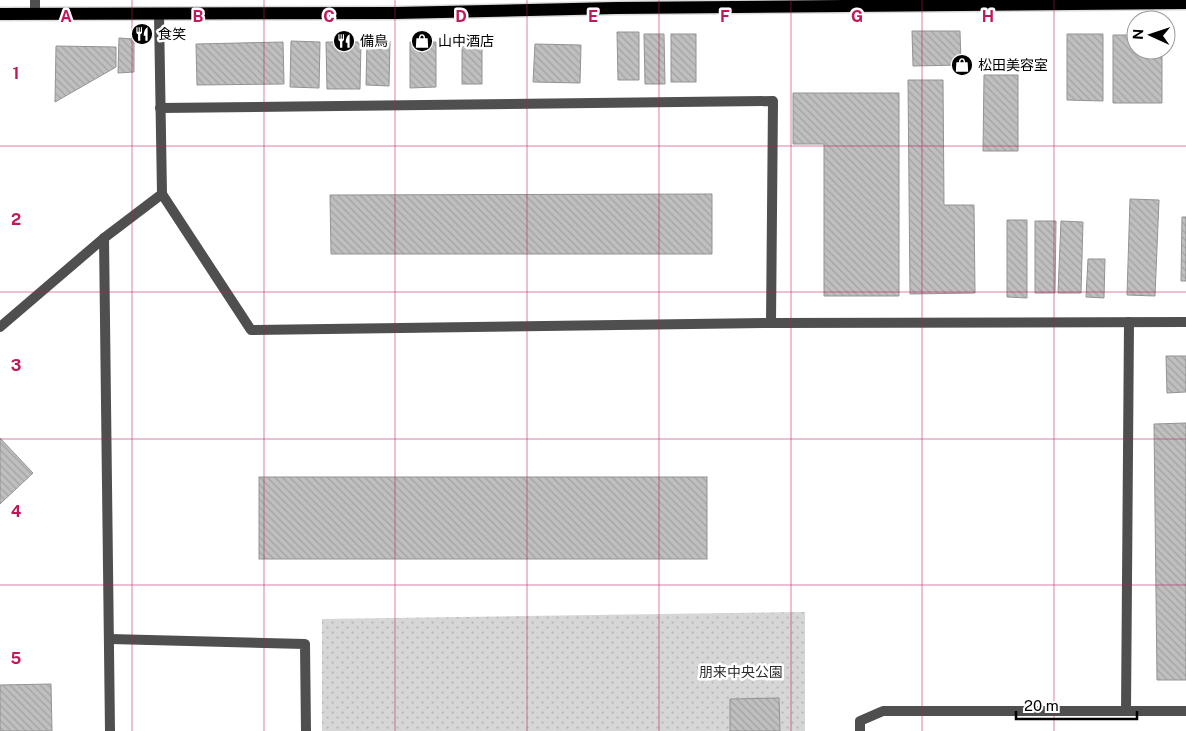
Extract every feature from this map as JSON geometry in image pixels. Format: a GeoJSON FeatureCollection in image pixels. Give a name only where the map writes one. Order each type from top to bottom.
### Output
{"type":"FeatureCollection","features":[{"type":"Feature","properties":{"kind":"main road"},"geometry":{"type":"LineString","coordinates":[[0,14],[396,13],[617,4],[1186,3]]}},
{"type":"Feature","properties":{"kind":"street"},"geometry":{"type":"LineString","coordinates":[[35,0],[35,14]]}},
{"type":"Feature","properties":{"kind":"street"},"geometry":{"type":"LineString","coordinates":[[159,15],[162,194],[251,330],[771,323],[1186,322]]}},
{"type":"Feature","properties":{"kind":"street"},"geometry":{"type":"LineString","coordinates":[[160,108],[773,101],[771,323]]}},
{"type":"Feature","properties":{"kind":"street"},"geometry":{"type":"LineString","coordinates":[[0,327],[104,238],[162,194]]}},
{"type":"Feature","properties":{"kind":"street"},"geometry":{"type":"LineString","coordinates":[[104,238],[110,731]]}},
{"type":"Feature","properties":{"kind":"street"},"geometry":{"type":"LineString","coordinates":[[1126,711],[1129,322]]}},
{"type":"Feature","properties":{"kind":"street"},"geometry":{"type":"LineString","coordinates":[[110,639],[305,644],[306,731]]}},
{"type":"Feature","properties":{"kind":"street"},"geometry":{"type":"LineString","coordinates":[[860,731],[860,721],[883,711],[1186,711]]}},
{"type":"Feature","properties":{"kind":"green space","name":"朋来中央公園"},"geometry":{"type":"Polygon","coordinates":[[[805,612],[805,731],[322,731],[322,619],[805,612]]]}},
{"type":"Feature","properties":{"kind":"building"},"geometry":{"type":"Polygon","coordinates":[[[912,31],[960,31],[961,65],[913,66],[912,31]]]}},
{"type":"Feature","properties":{"kind":"building"},"geometry":{"type":"Polygon","coordinates":[[[617,32],[639,32],[639,80],[618,80],[617,32]]]}},
{"type":"Feature","properties":{"kind":"building"},"geometry":{"type":"Polygon","coordinates":[[[644,34],[664,34],[665,84],[645,84],[644,34]]]}},
{"type":"Feature","properties":{"kind":"building"},"geometry":{"type":"Polygon","coordinates":[[[671,34],[696,34],[696,82],[671,82],[671,34]]]}},
{"type":"Feature","properties":{"kind":"building"},"geometry":{"type":"Polygon","coordinates":[[[1067,34],[1103,34],[1103,101],[1067,100],[1067,34]]]}},
{"type":"Feature","properties":{"kind":"building"},"geometry":{"type":"Polygon","coordinates":[[[1113,35],[1126,35],[1126,60],[1162,60],[1162,103],[1113,103],[1113,35]]]}},
{"type":"Feature","properties":{"kind":"building"},"geometry":{"type":"Polygon","coordinates":[[[119,38],[134,39],[134,72],[118,73],[119,38]]]}},
{"type":"Feature","properties":{"kind":"building"},"geometry":{"type":"Polygon","coordinates":[[[462,40],[482,40],[482,84],[462,84],[462,40]]]}},
{"type":"Feature","properties":{"kind":"building"},"geometry":{"type":"Polygon","coordinates":[[[291,41],[320,42],[319,88],[290,87],[291,41]]]}},
{"type":"Feature","properties":{"kind":"building"},"geometry":{"type":"Polygon","coordinates":[[[367,41],[390,41],[389,86],[366,85],[367,41]]]}},
{"type":"Feature","properties":{"kind":"building"},"geometry":{"type":"Polygon","coordinates":[[[283,42],[284,84],[197,85],[196,44],[283,42]]]}},
{"type":"Feature","properties":{"kind":"building"},"geometry":{"type":"Polygon","coordinates":[[[326,42],[361,42],[360,89],[327,89],[326,42]]]}},
{"type":"Feature","properties":{"kind":"building"},"geometry":{"type":"Polygon","coordinates":[[[410,42],[436,42],[436,87],[410,88],[410,42]]]}},
{"type":"Feature","properties":{"kind":"building"},"geometry":{"type":"Polygon","coordinates":[[[535,44],[581,45],[580,83],[533,82],[535,44]]]}},
{"type":"Feature","properties":{"kind":"building"},"geometry":{"type":"Polygon","coordinates":[[[56,46],[116,47],[116,67],[55,102],[56,46]]]}},
{"type":"Feature","properties":{"kind":"building"},"geometry":{"type":"Polygon","coordinates":[[[984,75],[1018,75],[1018,151],[983,151],[984,75]]]}},
{"type":"Feature","properties":{"kind":"building"},"geometry":{"type":"Polygon","coordinates":[[[908,80],[943,80],[944,205],[974,205],[975,293],[910,294],[908,80]]]}},
{"type":"Feature","properties":{"kind":"building"},"geometry":{"type":"Polygon","coordinates":[[[793,93],[899,93],[899,296],[824,296],[824,144],[793,144],[793,93]]]}},
{"type":"Feature","properties":{"kind":"building"},"geometry":{"type":"Polygon","coordinates":[[[712,194],[712,254],[331,254],[330,195],[712,194]]]}},
{"type":"Feature","properties":{"kind":"building"},"geometry":{"type":"Polygon","coordinates":[[[1130,199],[1159,200],[1155,296],[1127,295],[1130,199]]]}},
{"type":"Feature","properties":{"kind":"building"},"geometry":{"type":"Polygon","coordinates":[[[1182,217],[1186,217],[1186,281],[1181,281],[1182,217]]]}},
{"type":"Feature","properties":{"kind":"building"},"geometry":{"type":"Polygon","coordinates":[[[1007,220],[1027,220],[1027,298],[1007,297],[1007,220]]]}},
{"type":"Feature","properties":{"kind":"building"},"geometry":{"type":"Polygon","coordinates":[[[1035,221],[1056,221],[1055,293],[1035,293],[1035,221]]]}},
{"type":"Feature","properties":{"kind":"building"},"geometry":{"type":"Polygon","coordinates":[[[1061,221],[1083,222],[1081,293],[1058,293],[1061,221]]]}},
{"type":"Feature","properties":{"kind":"building"},"geometry":{"type":"Polygon","coordinates":[[[1088,259],[1105,259],[1104,298],[1086,297],[1088,259]]]}},
{"type":"Feature","properties":{"kind":"building"},"geometry":{"type":"Polygon","coordinates":[[[1166,356],[1186,356],[1186,392],[1167,393],[1166,356]]]}},
{"type":"Feature","properties":{"kind":"building"},"geometry":{"type":"Polygon","coordinates":[[[1186,423],[1186,680],[1157,680],[1154,424],[1186,423]]]}},
{"type":"Feature","properties":{"kind":"building"},"geometry":{"type":"Polygon","coordinates":[[[0,438],[33,473],[0,504],[0,438]]]}},
{"type":"Feature","properties":{"kind":"building"},"geometry":{"type":"Polygon","coordinates":[[[259,477],[707,477],[707,559],[259,559],[259,477]]]}},
{"type":"Feature","properties":{"kind":"building"},"geometry":{"type":"Polygon","coordinates":[[[51,684],[52,731],[0,731],[0,685],[51,684]]]}},
{"type":"Feature","properties":{"kind":"building"},"geometry":{"type":"Polygon","coordinates":[[[779,698],[780,731],[730,731],[730,699],[779,698]]]}},
{"type":"Feature","properties":{"kind":"place","name":"食笑"},"geometry":{"type":"Point","coordinates":[142,34]}},
{"type":"Feature","properties":{"kind":"place","name":"備鳥"},"geometry":{"type":"Point","coordinates":[344,41]}},
{"type":"Feature","properties":{"kind":"place","name":"山中酒店"},"geometry":{"type":"Point","coordinates":[422,41]}},
{"type":"Feature","properties":{"kind":"place","name":"松田美容室"},"geometry":{"type":"Point","coordinates":[962,65]}}]}
